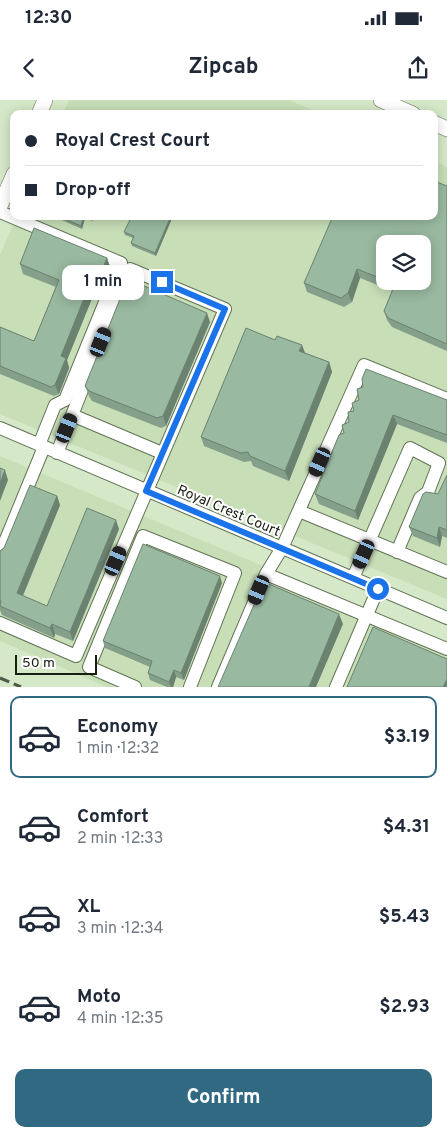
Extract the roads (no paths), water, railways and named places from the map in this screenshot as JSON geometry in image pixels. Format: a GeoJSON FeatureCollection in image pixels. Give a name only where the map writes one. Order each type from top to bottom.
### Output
{"type":"FeatureCollection","features":[{"type":"Feature","properties":{"kind":"main road"},"geometry":{"type":"LineString","coordinates":[[381,100],[404,110]]}},
{"type":"Feature","properties":{"kind":"main road"},"geometry":{"type":"LineString","coordinates":[[0,206],[10,183]]}},
{"type":"Feature","properties":{"kind":"street"},"geometry":{"type":"LineString","coordinates":[[0,554],[56,405],[65,400],[121,262],[19,220]]}},
{"type":"Feature","properties":{"kind":"street"},"geometry":{"type":"LineString","coordinates":[[0,623],[76,656],[225,309],[130,269],[57,453]]}},
{"type":"Feature","properties":{"kind":"street"},"geometry":{"type":"LineString","coordinates":[[218,687],[266,574],[282,548],[364,365],[447,399]]}},
{"type":"Feature","properties":{"kind":"street"},"geometry":{"type":"LineString","coordinates":[[72,415],[162,454]]}},
{"type":"Feature","properties":{"kind":"street","name":"Royal Crest Court"},"geometry":{"type":"LineString","coordinates":[[0,428],[447,618]]}},
{"type":"Feature","properties":{"kind":"street"},"geometry":{"type":"LineString","coordinates":[[353,578],[410,448],[440,463],[428,492],[420,498],[397,552]]}},
{"type":"Feature","properties":{"kind":"street"},"geometry":{"type":"LineString","coordinates":[[299,511],[447,572]]}},
{"type":"Feature","properties":{"kind":"street"},"geometry":{"type":"LineString","coordinates":[[136,687],[89,667],[143,536],[235,573],[190,687]]}},
{"type":"Feature","properties":{"kind":"street"},"geometry":{"type":"LineString","coordinates":[[266,574],[447,649]]}},
{"type":"Feature","properties":{"kind":"street"},"geometry":{"type":"LineString","coordinates":[[336,687],[378,589]]}},
{"type":"Feature","properties":{"kind":"street"},"geometry":{"type":"LineString","coordinates":[[96,611],[109,616]]}},
{"type":"Feature","properties":{"kind":"railway"},"geometry":{"type":"LineString","coordinates":[[0,678],[21,687]]}}]}
